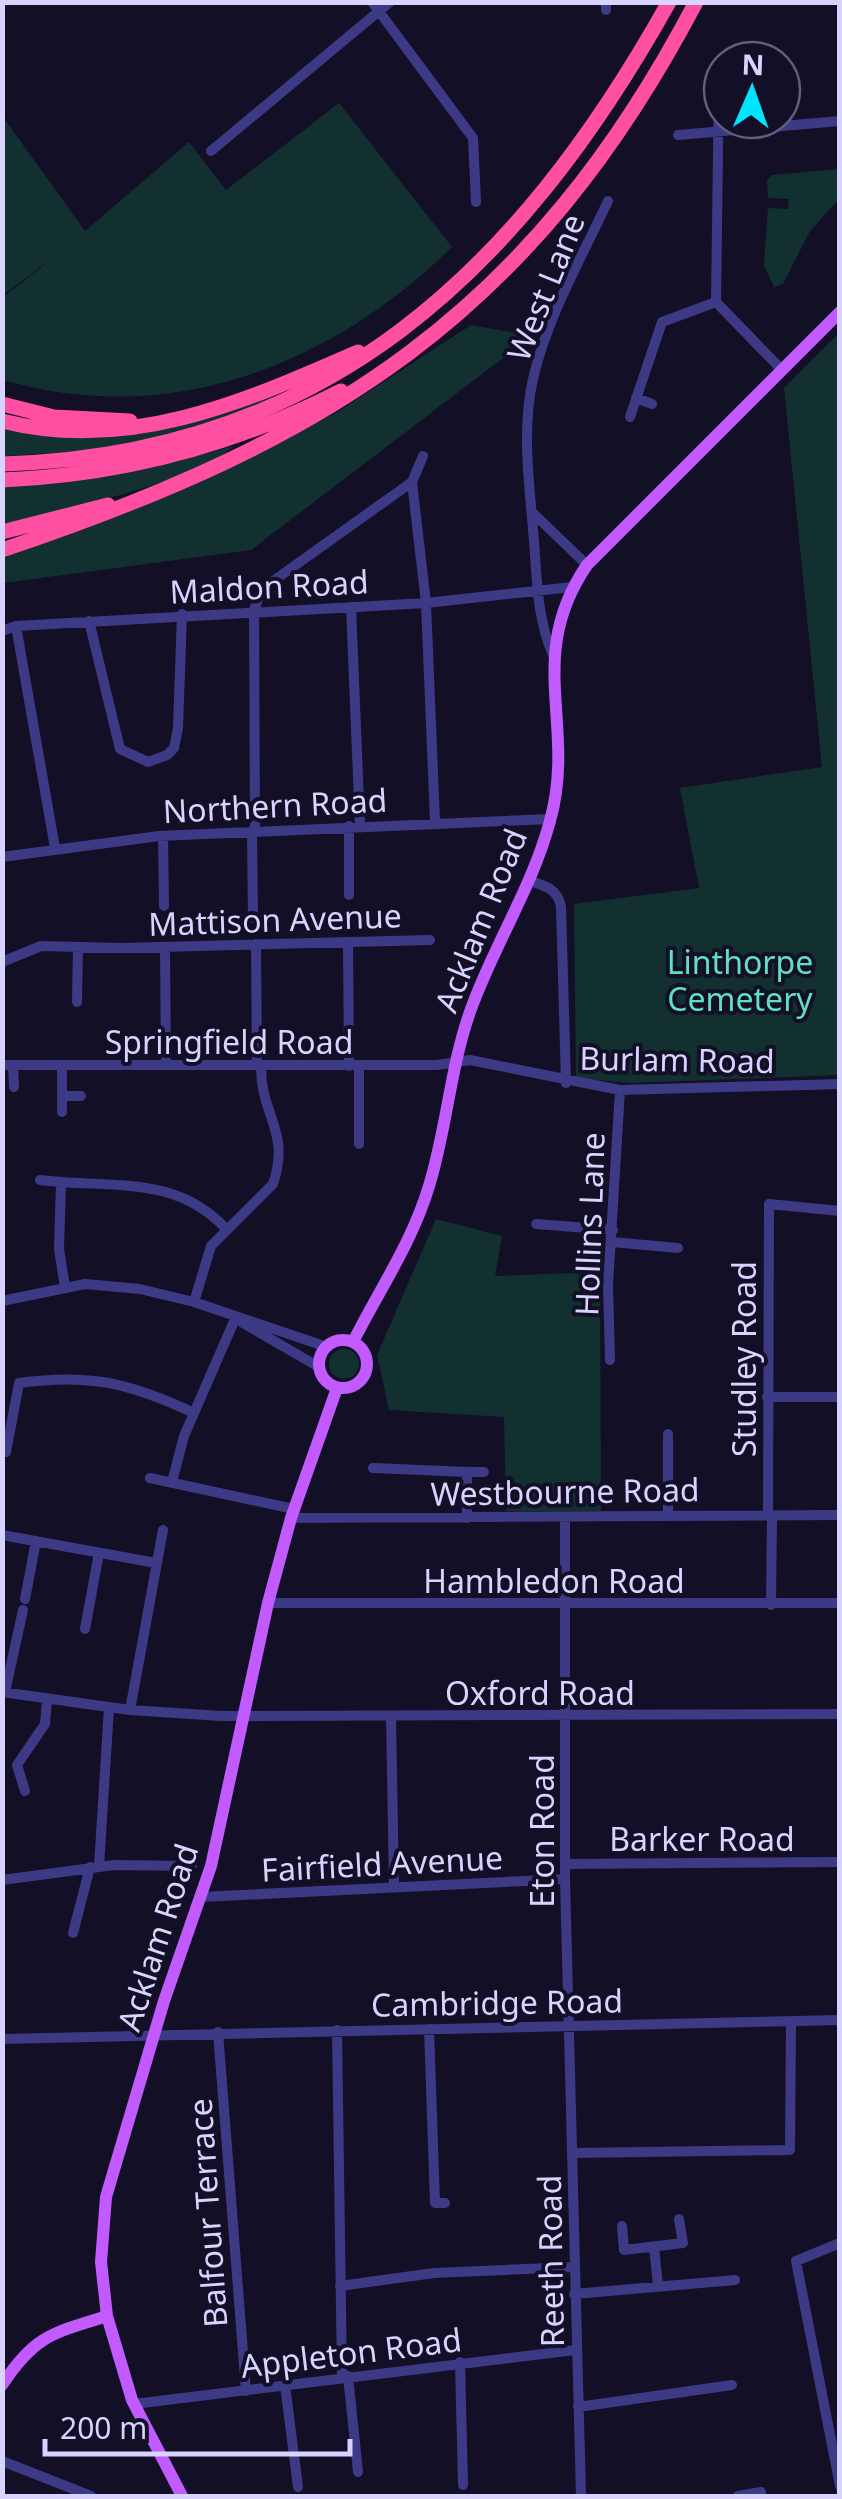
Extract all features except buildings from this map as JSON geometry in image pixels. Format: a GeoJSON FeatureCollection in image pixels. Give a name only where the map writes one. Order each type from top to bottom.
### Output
{"type":"FeatureCollection","features":[{"type":"Feature","properties":{"kind":"highway"},"geometry":{"type":"LineString","coordinates":[[2,464],[86,458],[202,435],[282,404],[392,338],[458,284],[538,199],[617,89],[668,2]]}},
{"type":"Feature","properties":{"kind":"highway"},"geometry":{"type":"LineString","coordinates":[[2,550],[104,517],[179,484],[316,417],[382,377],[502,276],[558,214],[630,117],[696,2]]}},
{"type":"Feature","properties":{"kind":"highway"},"geometry":{"type":"LineString","coordinates":[[2,422],[66,432],[140,430],[311,374],[392,338]]}},
{"type":"Feature","properties":{"kind":"highway"},"geometry":{"type":"LineString","coordinates":[[2,480],[106,471],[211,446],[310,407],[422,344]]}},
{"type":"Feature","properties":{"kind":"highway"},"geometry":{"type":"LineString","coordinates":[[2,404],[54,417],[121,422],[213,409]]}},
{"type":"Feature","properties":{"kind":"highway"},"geometry":{"type":"LineString","coordinates":[[2,532],[179,484]]}},
{"type":"Feature","properties":{"kind":"main road","name":"Acklam Road"},"geometry":{"type":"LineString","coordinates":[[182,2496],[134,2404],[108,2316],[100,2262],[106,2197],[218,1835],[240,1716],[292,1514],[337,1388],[353,1387],[367,1369],[365,1353],[353,1342],[413,1230],[427,1192],[456,1063],[479,987],[530,880],[551,818],[559,732],[553,655],[555,629],[572,587],[586,565],[840,312]]}},
{"type":"Feature","properties":{"kind":"main road"},"geometry":{"type":"LineString","coordinates":[[337,1388],[325,1380],[319,1368],[326,1347],[339,1341],[353,1342]]}},
{"type":"Feature","properties":{"kind":"main road"},"geometry":{"type":"LineString","coordinates":[[2,2385],[22,2355],[46,2334],[108,2316]]}},
{"type":"Feature","properties":{"kind":"street"},"geometry":{"type":"LineString","coordinates":[[211,151],[375,7],[390,2]]}},
{"type":"Feature","properties":{"kind":"street"},"geometry":{"type":"LineString","coordinates":[[375,7],[473,138],[476,202]]}},
{"type":"Feature","properties":{"kind":"street"},"geometry":{"type":"LineString","coordinates":[[802,125],[840,121]]}},
{"type":"Feature","properties":{"kind":"street"},"geometry":{"type":"LineString","coordinates":[[678,136],[702,134]]}},
{"type":"Feature","properties":{"kind":"street"},"geometry":{"type":"LineString","coordinates":[[722,140],[716,302],[782,370]]}},
{"type":"Feature","properties":{"kind":"street","name":"West Lane"},"geometry":{"type":"LineString","coordinates":[[553,655],[543,633],[532,512],[528,424],[532,381],[548,330],[608,201]]}},
{"type":"Feature","properties":{"kind":"street"},"geometry":{"type":"LineString","coordinates":[[630,417],[662,322],[716,302]]}},
{"type":"Feature","properties":{"kind":"street"},"geometry":{"type":"LineString","coordinates":[[636,398],[652,404]]}},
{"type":"Feature","properties":{"kind":"street"},"geometry":{"type":"LineString","coordinates":[[423,456],[412,482],[426,603],[436,822]]}},
{"type":"Feature","properties":{"kind":"street"},"geometry":{"type":"LineString","coordinates":[[254,918],[254,610],[262,589],[412,482]]}},
{"type":"Feature","properties":{"kind":"street"},"geometry":{"type":"LineString","coordinates":[[532,512],[586,565]]}},
{"type":"Feature","properties":{"kind":"street","name":"Maldon Road"},"geometry":{"type":"LineString","coordinates":[[2,631],[16,626],[182,614],[426,603],[572,587]]}},
{"type":"Feature","properties":{"kind":"street"},"geometry":{"type":"LineString","coordinates":[[349,895],[355,826],[351,608]]}},
{"type":"Feature","properties":{"kind":"street"},"geometry":{"type":"LineString","coordinates":[[89,621],[120,749],[148,762],[167,755],[178,737],[182,614]]}},
{"type":"Feature","properties":{"kind":"street"},"geometry":{"type":"LineString","coordinates":[[16,626],[55,848]]}},
{"type":"Feature","properties":{"kind":"street","name":"Northern Road"},"geometry":{"type":"LineString","coordinates":[[2,858],[164,836],[551,818]]}},
{"type":"Feature","properties":{"kind":"street"},"geometry":{"type":"LineString","coordinates":[[164,836],[164,906]]}},
{"type":"Feature","properties":{"kind":"street"},"geometry":{"type":"LineString","coordinates":[[530,880],[550,888],[559,896],[561,907],[566,1083]]}},
{"type":"Feature","properties":{"kind":"street","name":"Mattison Avenue"},"geometry":{"type":"LineString","coordinates":[[3,960],[41,946],[122,948],[430,940]]}},
{"type":"Feature","properties":{"kind":"street"},"geometry":{"type":"LineString","coordinates":[[348,942],[359,1144]]}},
{"type":"Feature","properties":{"kind":"street"},"geometry":{"type":"LineString","coordinates":[[194,1302],[211,1246],[273,1184],[280,1133],[260,1093],[256,944]]}},
{"type":"Feature","properties":{"kind":"street"},"geometry":{"type":"LineString","coordinates":[[77,1002],[78,947]]}},
{"type":"Feature","properties":{"kind":"street"},"geometry":{"type":"LineString","coordinates":[[165,947],[166,1065]]}},
{"type":"Feature","properties":{"kind":"street","name":"Burlam Road"},"geometry":{"type":"LineString","coordinates":[[456,1063],[470,1060],[566,1083],[620,1090],[840,1084]]}},
{"type":"Feature","properties":{"kind":"street","name":"Springfield Road"},"geometry":{"type":"LineString","coordinates":[[8,1065],[456,1063]]}},
{"type":"Feature","properties":{"kind":"street"},"geometry":{"type":"LineString","coordinates":[[8,1065],[14,1087]]}},
{"type":"Feature","properties":{"kind":"street"},"geometry":{"type":"LineString","coordinates":[[62,1065],[62,1112]]}},
{"type":"Feature","properties":{"kind":"street","name":"Hollins Lane"},"geometry":{"type":"LineString","coordinates":[[610,1360],[620,1090]]}},
{"type":"Feature","properties":{"kind":"street"},"geometry":{"type":"LineString","coordinates":[[62,1096],[81,1096]]}},
{"type":"Feature","properties":{"kind":"street"},"geometry":{"type":"LineString","coordinates":[[40,1180],[144,1185],[176,1192],[226,1229]]}},
{"type":"Feature","properties":{"kind":"street"},"geometry":{"type":"LineString","coordinates":[[61,1183],[59,1248],[64,1287]]}},
{"type":"Feature","properties":{"kind":"street","name":"Studley Road"},"geometry":{"type":"LineString","coordinates":[[771,1605],[769,1204],[840,1211]]}},
{"type":"Feature","properties":{"kind":"street"},"geometry":{"type":"LineString","coordinates":[[536,1224],[678,1248]]}},
{"type":"Feature","properties":{"kind":"street"},"geometry":{"type":"LineString","coordinates":[[2,1300],[85,1284],[140,1290],[194,1302],[326,1347]]}},
{"type":"Feature","properties":{"kind":"street"},"geometry":{"type":"LineString","coordinates":[[236,1318],[319,1368]]}},
{"type":"Feature","properties":{"kind":"street"},"geometry":{"type":"LineString","coordinates":[[172,1482],[194,1412],[236,1318]]}},
{"type":"Feature","properties":{"kind":"street"},"geometry":{"type":"LineString","coordinates":[[8,1453],[19,1384],[67,1376],[98,1380],[135,1386],[194,1412]]}},
{"type":"Feature","properties":{"kind":"street"},"geometry":{"type":"LineString","coordinates":[[767,1398],[840,1396]]}},
{"type":"Feature","properties":{"kind":"street"},"geometry":{"type":"LineString","coordinates":[[668,1434],[668,1515]]}},
{"type":"Feature","properties":{"kind":"street"},"geometry":{"type":"LineString","coordinates":[[373,1468],[484,1472]]}},
{"type":"Feature","properties":{"kind":"street"},"geometry":{"type":"LineString","coordinates":[[467,1472],[467,1518]]}},
{"type":"Feature","properties":{"kind":"street","name":"Westbourne Road"},"geometry":{"type":"LineString","coordinates":[[150,1478],[292,1514],[467,1518],[840,1515]]}},
{"type":"Feature","properties":{"kind":"street","name":"Eton Road"},"geometry":{"type":"LineString","coordinates":[[564,1518],[565,1879],[570,2025]]}},
{"type":"Feature","properties":{"kind":"street"},"geometry":{"type":"LineString","coordinates":[[130,1710],[163,1530]]}},
{"type":"Feature","properties":{"kind":"street"},"geometry":{"type":"LineString","coordinates":[[2,1535],[156,1563]]}},
{"type":"Feature","properties":{"kind":"street"},"geometry":{"type":"LineString","coordinates":[[4,1692],[36,1541]]}},
{"type":"Feature","properties":{"kind":"street"},"geometry":{"type":"LineString","coordinates":[[85,1629],[99,1552]]}},
{"type":"Feature","properties":{"kind":"street","name":"Hambledon Road"},"geometry":{"type":"LineString","coordinates":[[268,1603],[840,1603]]}},
{"type":"Feature","properties":{"kind":"street","name":"Oxford Road"},"geometry":{"type":"LineString","coordinates":[[4,1692],[109,1708],[240,1716],[566,1718],[840,1714]]}},
{"type":"Feature","properties":{"kind":"street"},"geometry":{"type":"LineString","coordinates":[[26,1791],[16,1766],[45,1724],[46,1699]]}},
{"type":"Feature","properties":{"kind":"street"},"geometry":{"type":"LineString","coordinates":[[72,1933],[94,1867],[109,1708]]}},
{"type":"Feature","properties":{"kind":"street"},"geometry":{"type":"LineString","coordinates":[[391,1717],[394,1887]]}},
{"type":"Feature","properties":{"kind":"street","name":"Barker Road"},"geometry":{"type":"LineString","coordinates":[[565,1864],[840,1862]]}},
{"type":"Feature","properties":{"kind":"street"},"geometry":{"type":"LineString","coordinates":[[2,1880],[94,1867],[186,1863]]}},
{"type":"Feature","properties":{"kind":"street","name":"Fairfield Avenue"},"geometry":{"type":"LineString","coordinates":[[201,1897],[565,1879]]}},
{"type":"Feature","properties":{"kind":"street"},"geometry":{"type":"LineString","coordinates":[[574,2154],[790,2150],[791,2020]]}},
{"type":"Feature","properties":{"kind":"street","name":"Cambridge Road"},"geometry":{"type":"LineString","coordinates":[[2,2039],[156,2032],[840,2020]]}},
{"type":"Feature","properties":{"kind":"street","name":"Reeth Road"},"geometry":{"type":"LineString","coordinates":[[570,2025],[581,2496]]}},
{"type":"Feature","properties":{"kind":"street"},"geometry":{"type":"LineString","coordinates":[[429,2029],[435,2203],[446,2202]]}},
{"type":"Feature","properties":{"kind":"street"},"geometry":{"type":"LineString","coordinates":[[336,2030],[340,2286],[345,2377],[358,2472]]}},
{"type":"Feature","properties":{"kind":"street","name":"Balfour Terrace"},"geometry":{"type":"LineString","coordinates":[[218,2032],[246,2390]]}},
{"type":"Feature","properties":{"kind":"street"},"geometry":{"type":"LineString","coordinates":[[622,2226],[624,2250],[654,2247],[683,2242],[679,2218]]}},
{"type":"Feature","properties":{"kind":"street"},"geometry":{"type":"LineString","coordinates":[[840,2244],[796,2261],[840,2486]]}},
{"type":"Feature","properties":{"kind":"street"},"geometry":{"type":"LineString","coordinates":[[654,2247],[658,2286]]}},
{"type":"Feature","properties":{"kind":"street"},"geometry":{"type":"LineString","coordinates":[[340,2286],[434,2273],[574,2267]]}},
{"type":"Feature","properties":{"kind":"street"},"geometry":{"type":"LineString","coordinates":[[574,2294],[735,2280]]}},
{"type":"Feature","properties":{"kind":"street","name":"Appleton Road"},"geometry":{"type":"LineString","coordinates":[[134,2404],[575,2350]]}},
{"type":"Feature","properties":{"kind":"street"},"geometry":{"type":"LineString","coordinates":[[460,2362],[463,2485]]}},
{"type":"Feature","properties":{"kind":"street"},"geometry":{"type":"LineString","coordinates":[[285,2385],[298,2487]]}},
{"type":"Feature","properties":{"kind":"street"},"geometry":{"type":"LineString","coordinates":[[578,2407],[732,2385]]}},
{"type":"Feature","properties":{"kind":"street"},"geometry":{"type":"LineString","coordinates":[[823,2398],[840,2394]]}},
{"type":"Feature","properties":{"kind":"street"},"geometry":{"type":"LineString","coordinates":[[2,2462],[91,2496]]}},
{"type":"Feature","properties":{"kind":"street"},"geometry":{"type":"LineString","coordinates":[[738,2496],[760,2492]]}},
{"type":"Feature","properties":{"kind":"green space"},"geometry":{"type":"Polygon","coordinates":[[[339,103],[452,247],[405,289],[355,324],[301,354],[245,376],[187,391],[127,396],[65,393],[3,380],[3,297],[62,251],[3,295],[3,117],[85,231],[189,142],[226,190],[339,103]]]}},
{"type":"Feature","properties":{"kind":"green space"},"geometry":{"type":"Polygon","coordinates":[[[839,169],[839,199],[810,231],[783,284],[774,287],[764,265],[768,208],[788,209],[789,199],[768,198],[767,180],[772,175],[839,169]]]}},
{"type":"Feature","properties":{"kind":"green space"},"geometry":{"type":"Polygon","coordinates":[[[471,325],[527,335],[507,355],[251,550],[3,583],[3,555],[192,485],[339,411],[471,325]]]}},
{"type":"Feature","properties":{"kind":"green space","name":"Linthorpe Cemetery"},"geometry":{"type":"Polygon","coordinates":[[[839,333],[839,1075],[631,1083],[576,1078],[574,904],[699,888],[680,788],[822,767],[784,388],[839,333]]]}},
{"type":"Feature","properties":{"kind":"green space"},"geometry":{"type":"Polygon","coordinates":[[[292,392],[185,432],[89,451],[3,456],[2,425],[74,435],[292,392]]]}},
{"type":"Feature","properties":{"kind":"green space"},"geometry":{"type":"Polygon","coordinates":[[[234,446],[216,459],[160,483],[3,524],[2,483],[148,468],[234,446]]]}},
{"type":"Feature","properties":{"kind":"green space"},"geometry":{"type":"Polygon","coordinates":[[[436,1219],[502,1236],[495,1276],[600,1272],[601,1511],[506,1511],[504,1417],[389,1410],[377,1355],[436,1219]]]}},
{"type":"Feature","properties":{"kind":"green space"},"geometry":{"type":"Polygon","coordinates":[[[344,1349],[355,1353],[359,1364],[355,1375],[344,1379],[333,1375],[329,1364],[333,1353],[344,1349]]]}}]}
